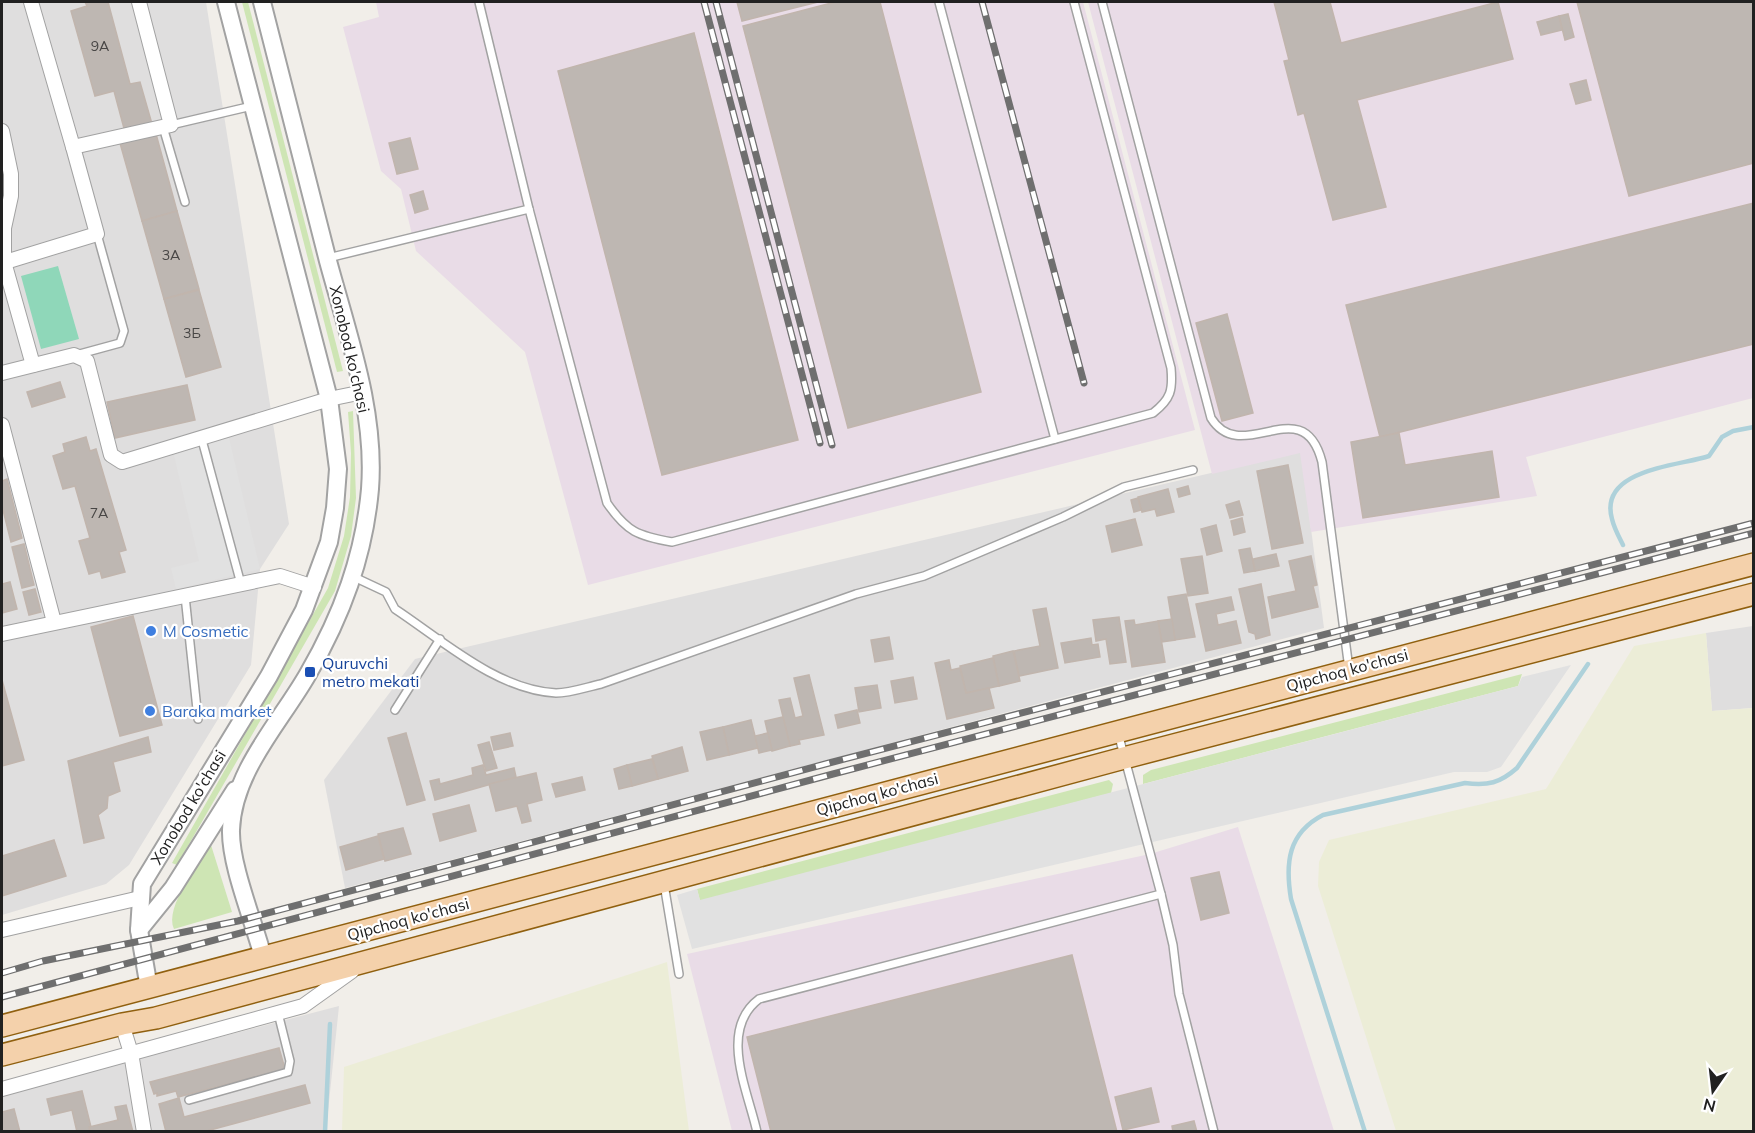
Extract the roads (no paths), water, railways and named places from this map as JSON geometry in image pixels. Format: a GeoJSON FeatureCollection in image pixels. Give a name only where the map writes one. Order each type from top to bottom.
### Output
{"type":"FeatureCollection","features":[{"type":"Feature","properties":{"kind":"main road","name":"Qipchoq ko'chasi"},"geometry":{"type":"LineString","coordinates":[[2,1026],[1754,564]]}},
{"type":"Feature","properties":{"kind":"main road","name":"Qipchoq ko'chasi"},"geometry":{"type":"LineString","coordinates":[[2,1056],[122,1024],[156,1018],[1124,758],[1754,594]]}},
{"type":"Feature","properties":{"kind":"main road"},"geometry":{"type":"LineString","coordinates":[[1524,624],[1531,652]]}},
{"type":"Feature","properties":{"kind":"main road"},"geometry":{"type":"LineString","coordinates":[[263,957],[272,987]]}},
{"type":"Feature","properties":{"kind":"main road"},"geometry":{"type":"LineString","coordinates":[[148,988],[156,1018]]}},
{"type":"Feature","properties":{"kind":"street"},"geometry":{"type":"LineString","coordinates":[[3,262],[97,234],[32,2]]}},
{"type":"Feature","properties":{"kind":"street"},"geometry":{"type":"LineString","coordinates":[[74,147],[167,126],[140,2]]}},
{"type":"Feature","properties":{"kind":"street","name":"Xonobod ko'chasi"},"geometry":{"type":"LineString","coordinates":[[148,988],[139,930],[142,884],[269,676],[314,587],[329,542],[335,508],[338,469],[329,399],[226,2]]}},
{"type":"Feature","properties":{"kind":"street","name":"Xonobod ko'chasi"},"geometry":{"type":"LineString","coordinates":[[262,2],[363,393],[370,486],[364,535],[354,577],[310,672],[242,778],[231,830],[238,875],[263,957]]}},
{"type":"Feature","properties":{"kind":"street"},"geometry":{"type":"LineString","coordinates":[[2,131],[11,185],[4,228],[3,262],[33,365]]}},
{"type":"Feature","properties":{"kind":"street"},"geometry":{"type":"LineString","coordinates":[[2,374],[74,355],[87,362],[111,455],[122,462],[202,440],[329,399],[363,393]]}},
{"type":"Feature","properties":{"kind":"street"},"geometry":{"type":"LineString","coordinates":[[2,425],[54,622]]}},
{"type":"Feature","properties":{"kind":"street"},"geometry":{"type":"LineString","coordinates":[[2,634],[280,576],[314,587]]}},
{"type":"Feature","properties":{"kind":"street"},"geometry":{"type":"LineString","coordinates":[[1706,607],[1754,602]]}},
{"type":"Feature","properties":{"kind":"street"},"geometry":{"type":"LineString","coordinates":[[139,930],[173,888],[242,778]]}},
{"type":"Feature","properties":{"kind":"street"},"geometry":{"type":"LineString","coordinates":[[2,930],[140,898]]}},
{"type":"Feature","properties":{"kind":"street"},"geometry":{"type":"LineString","coordinates":[[2,1089],[303,1006],[364,962]]}},
{"type":"Feature","properties":{"kind":"street"},"geometry":{"type":"LineString","coordinates":[[122,1024],[131,1053],[144,1131]]}},
{"type":"Feature","properties":{"kind":"lane"},"geometry":{"type":"LineString","coordinates":[[479,2],[529,209],[608,502],[621,522],[639,536],[672,542],[1153,413],[1168,402],[1173,388],[1171,368],[1074,2]]}},
{"type":"Feature","properties":{"kind":"lane"},"geometry":{"type":"LineString","coordinates":[[939,2],[1055,439]]}},
{"type":"Feature","properties":{"kind":"lane"},"geometry":{"type":"LineString","coordinates":[[1102,2],[1211,418],[1219,429],[1236,437],[1248,437],[1276,429],[1292,428],[1306,434],[1317,447],[1322,462],[1349,669]]}},
{"type":"Feature","properties":{"kind":"lane"},"geometry":{"type":"LineString","coordinates":[[185,202],[167,126],[252,106]]}},
{"type":"Feature","properties":{"kind":"lane"},"geometry":{"type":"LineString","coordinates":[[328,258],[529,209]]}},
{"type":"Feature","properties":{"kind":"lane"},"geometry":{"type":"LineString","coordinates":[[74,355],[120,344],[124,331],[97,234]]}},
{"type":"Feature","properties":{"kind":"lane"},"geometry":{"type":"LineString","coordinates":[[202,440],[241,584]]}},
{"type":"Feature","properties":{"kind":"lane"},"geometry":{"type":"LineString","coordinates":[[354,577],[386,592],[395,609],[497,677],[527,689],[558,693],[601,684],[856,594],[924,576],[1063,517],[1124,487],[1193,470]]}},
{"type":"Feature","properties":{"kind":"lane"},"geometry":{"type":"LineString","coordinates":[[185,596],[198,719]]}},
{"type":"Feature","properties":{"kind":"lane"},"geometry":{"type":"LineString","coordinates":[[394,710],[440,639]]}},
{"type":"Feature","properties":{"kind":"lane"},"geometry":{"type":"LineString","coordinates":[[1117,731],[1161,894],[1173,945],[1179,994],[1214,1131]]}},
{"type":"Feature","properties":{"kind":"lane"},"geometry":{"type":"LineString","coordinates":[[664,882],[680,974]]}},
{"type":"Feature","properties":{"kind":"lane"},"geometry":{"type":"LineString","coordinates":[[757,1131],[739,1055],[737,1036],[742,1018],[759,999],[1161,894]]}},
{"type":"Feature","properties":{"kind":"lane"},"geometry":{"type":"LineString","coordinates":[[189,1100],[288,1072],[290,1061],[278,1013]]}},
{"type":"Feature","properties":{"kind":"waterway"},"geometry":{"type":"LineString","coordinates":[[1623,545],[1612,519],[1611,502],[1617,489],[1644,472],[1709,456],[1722,437],[1733,431],[1754,427]]}},
{"type":"Feature","properties":{"kind":"waterway"},"geometry":{"type":"LineString","coordinates":[[1365,1132],[1291,899],[1289,861],[1296,840],[1311,822],[1323,815],[1465,783],[1493,782],[1505,777],[1517,768],[1588,664]]}},
{"type":"Feature","properties":{"kind":"waterway"},"geometry":{"type":"LineString","coordinates":[[325,1132],[330,1024]]}},
{"type":"Feature","properties":{"kind":"railway"},"geometry":{"type":"LineString","coordinates":[[704,2],[820,443]]}},
{"type":"Feature","properties":{"kind":"railway"},"geometry":{"type":"LineString","coordinates":[[716,2],[832,445]]}},
{"type":"Feature","properties":{"kind":"railway"},"geometry":{"type":"LineString","coordinates":[[982,2],[1084,383]]}},
{"type":"Feature","properties":{"kind":"railway"},"geometry":{"type":"LineString","coordinates":[[2,973],[43,961],[238,921],[829,763],[1754,523]]}},
{"type":"Feature","properties":{"kind":"railway"},"geometry":{"type":"LineString","coordinates":[[2,997],[833,774],[1754,533]]}},
{"type":"Feature","properties":{"kind":"place","name":"M Cosmetic"},"geometry":{"type":"Point","coordinates":[151,631]}},
{"type":"Feature","properties":{"kind":"place","name":"Quruvchi metro mekati"},"geometry":{"type":"Point","coordinates":[310,672]}},
{"type":"Feature","properties":{"kind":"place","name":"Baraka market"},"geometry":{"type":"Point","coordinates":[150,711]}}]}
